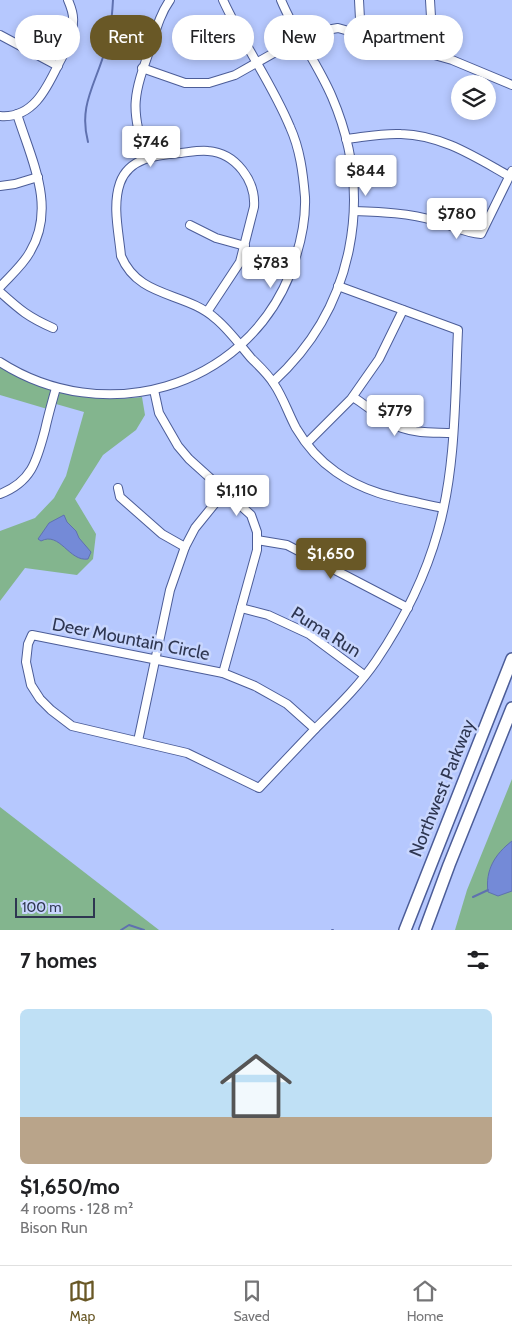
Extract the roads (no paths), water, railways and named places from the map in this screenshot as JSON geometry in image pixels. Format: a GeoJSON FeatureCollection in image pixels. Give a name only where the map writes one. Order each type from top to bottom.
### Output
{"type":"FeatureCollection","features":[{"type":"Feature","properties":{"kind":"highway","name":"Northwest Parkway"},"geometry":{"type":"LineString","coordinates":[[405,930],[512,660]]}},
{"type":"Feature","properties":{"kind":"highway","name":"Northwest Parkway"},"geometry":{"type":"LineString","coordinates":[[425,930],[512,708]]}},
{"type":"Feature","properties":{"kind":"street"},"geometry":{"type":"LineString","coordinates":[[0,116],[17,114],[28,109],[41,97],[58,66],[72,32],[74,21],[68,0]]}},
{"type":"Feature","properties":{"kind":"street"},"geometry":{"type":"LineString","coordinates":[[146,157],[138,136],[134,111],[137,86],[162,13],[170,0]]}},
{"type":"Feature","properties":{"kind":"street"},"geometry":{"type":"LineString","coordinates":[[0,362],[24,376],[56,388],[75,392],[120,395],[166,388],[191,378],[219,361],[240,345],[262,323],[284,289],[297,254],[303,226],[305,199],[301,164],[290,127],[223,0]]}},
{"type":"Feature","properties":{"kind":"street"},"geometry":{"type":"LineString","coordinates":[[281,0],[288,15]]}},
{"type":"Feature","properties":{"kind":"street"},"geometry":{"type":"LineString","coordinates":[[359,0],[360,15]]}},
{"type":"Feature","properties":{"kind":"street"},"geometry":{"type":"LineString","coordinates":[[430,0],[431,15]]}},
{"type":"Feature","properties":{"kind":"street"},"geometry":{"type":"LineString","coordinates":[[0,35],[58,66]]}},
{"type":"Feature","properties":{"kind":"street"},"geometry":{"type":"LineString","coordinates":[[142,68],[185,83],[209,83],[232,76],[264,58]]}},
{"type":"Feature","properties":{"kind":"street"},"geometry":{"type":"LineString","coordinates":[[273,382],[300,354],[324,318],[348,257],[353,227],[353,174],[346,140],[332,96],[312,60]]}},
{"type":"Feature","properties":{"kind":"street"},"geometry":{"type":"LineString","coordinates":[[452,60],[512,85]]}},
{"type":"Feature","properties":{"kind":"street"},"geometry":{"type":"LineString","coordinates":[[0,287],[25,260],[39,234],[43,207],[38,178],[17,114]]}},
{"type":"Feature","properties":{"kind":"street"},"geometry":{"type":"LineString","coordinates":[[346,140],[400,134],[436,139],[460,148],[511,174],[499,194],[481,234],[400,213],[354,210]]}},
{"type":"Feature","properties":{"kind":"street"},"geometry":{"type":"LineString","coordinates":[[207,312],[236,268],[245,246],[254,208],[254,192],[236,163],[219,153],[207,150],[146,157],[124,175],[116,201],[121,256],[136,278],[144,285],[207,312],[225,327],[273,382],[297,428],[312,450],[335,471],[354,483],[383,496],[443,508]]}},
{"type":"Feature","properties":{"kind":"street"},"geometry":{"type":"LineString","coordinates":[[0,186],[38,178]]}},
{"type":"Feature","properties":{"kind":"street"},"geometry":{"type":"LineString","coordinates":[[190,225],[216,238],[245,246]]}},
{"type":"Feature","properties":{"kind":"street"},"geometry":{"type":"LineString","coordinates":[[315,730],[375,662],[408,608],[430,557],[439,529],[453,434],[458,330],[338,286]]}},
{"type":"Feature","properties":{"kind":"street"},"geometry":{"type":"LineString","coordinates":[[0,292],[23,313],[53,328]]}},
{"type":"Feature","properties":{"kind":"street"},"geometry":{"type":"LineString","coordinates":[[307,443],[353,397],[379,359],[403,310]]}},
{"type":"Feature","properties":{"kind":"street"},"geometry":{"type":"LineString","coordinates":[[0,494],[13,489],[35,464],[56,388]]}},
{"type":"Feature","properties":{"kind":"street"},"geometry":{"type":"LineString","coordinates":[[154,390],[160,414],[178,446],[189,459],[251,515],[257,532],[258,550],[223,673]]}},
{"type":"Feature","properties":{"kind":"street"},"geometry":{"type":"LineString","coordinates":[[353,397],[388,422],[403,428],[453,434]]}},
{"type":"Feature","properties":{"kind":"street"},"geometry":{"type":"LineString","coordinates":[[118,488],[120,496],[162,534],[185,547]]}},
{"type":"Feature","properties":{"kind":"street"},"geometry":{"type":"LineString","coordinates":[[138,742],[170,590],[185,547],[195,528],[225,491]]}},
{"type":"Feature","properties":{"kind":"street"},"geometry":{"type":"LineString","coordinates":[[257,540],[287,545],[408,608]]}},
{"type":"Feature","properties":{"kind":"street","name":"Puma Run"},"geometry":{"type":"LineString","coordinates":[[241,608],[268,615],[298,628],[364,675]]}},
{"type":"Feature","properties":{"kind":"street","name":"Deer Mountain Circle"},"geometry":{"type":"LineString","coordinates":[[32,635],[156,658],[223,673],[255,686],[287,704],[315,730],[259,788],[188,753],[72,726],[40,699],[31,686],[26,662],[28,644],[32,635]]}},
{"type":"Feature","properties":{"kind":"water"},"geometry":{"type":"Polygon","coordinates":[[[64,515],[67,522],[91,552],[88,559],[81,559],[75,556],[54,540],[41,541],[38,539],[49,523],[64,515]]]}},
{"type":"Feature","properties":{"kind":"water"},"geometry":{"type":"Polygon","coordinates":[[[512,841],[512,891],[498,896],[488,892],[488,877],[496,857],[512,841]]]}},
{"type":"Feature","properties":{"kind":"waterway"},"geometry":{"type":"LineString","coordinates":[[88,142],[85,119],[86,108],[107,43],[113,0]]}},
{"type":"Feature","properties":{"kind":"waterway"},"geometry":{"type":"LineString","coordinates":[[473,897],[488,890]]}},
{"type":"Feature","properties":{"kind":"waterway"},"geometry":{"type":"LineString","coordinates":[[121,930],[129,925],[144,930]]}}]}
